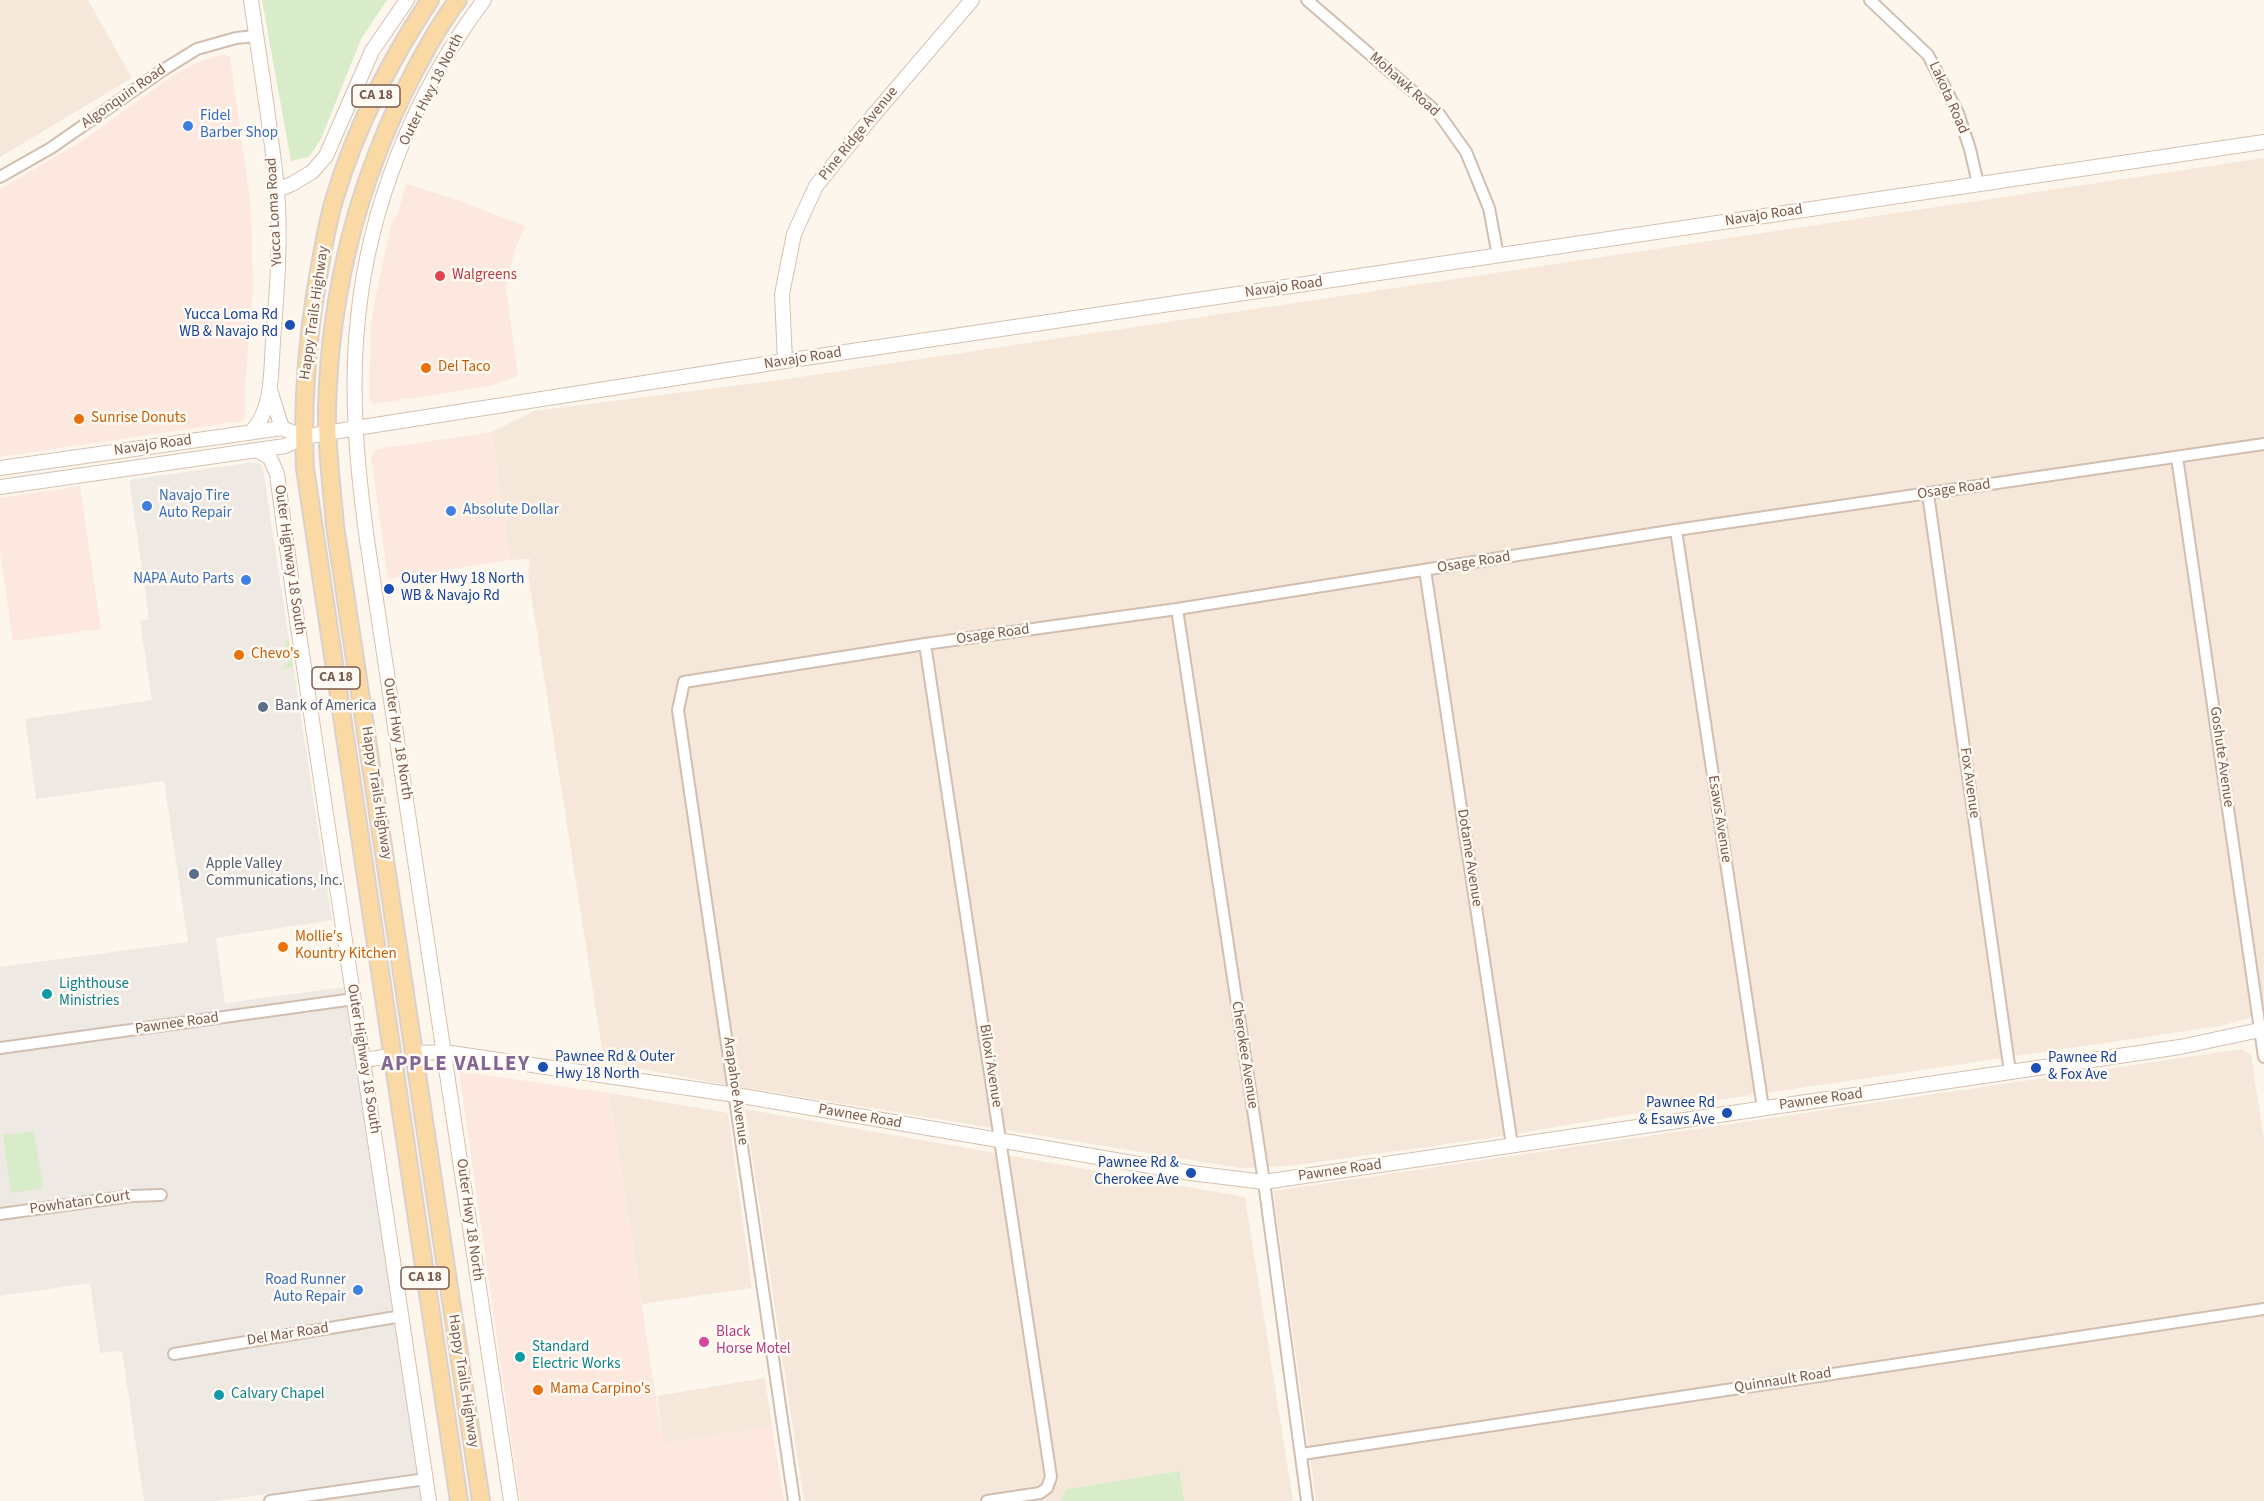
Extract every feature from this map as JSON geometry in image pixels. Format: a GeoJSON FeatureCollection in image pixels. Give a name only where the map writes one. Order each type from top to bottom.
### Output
{"type":"FeatureCollection","features":[{"type":"Feature","properties":{"kind":"main road","name":"Happy Trails Highway"},"geometry":{"type":"LineString","coordinates":[[430,0],[410,31],[379,91],[350,156],[335,197],[309,337],[304,390],[304,437],[307,480],[459,1501]]}},
{"type":"Feature","properties":{"kind":"main road","name":"Happy Trails Highway"},"geometry":{"type":"LineString","coordinates":[[458,0],[426,48],[398,103],[379,146],[358,207],[336,298],[330,352],[327,434],[335,526],[482,1501]]}},
{"type":"Feature","properties":{"kind":"main road"},"geometry":{"type":"LineString","coordinates":[[372,918],[384,942],[400,1041],[416,1053]]}},
{"type":"Feature","properties":{"kind":"main road"},"geometry":{"type":"LineString","coordinates":[[392,1056],[400,1059],[407,1066],[422,1162],[433,1178]]}},
{"type":"Feature","properties":{"kind":"street","name":"Yucca Loma Road"},"geometry":{"type":"LineString","coordinates":[[251,0],[277,190],[279,272],[270,390]]}},
{"type":"Feature","properties":{"kind":"street"},"geometry":{"type":"LineString","coordinates":[[277,190],[312,172],[326,156],[372,51],[407,0]]}},
{"type":"Feature","properties":{"kind":"street","name":"Outer Hwy 18 North"},"geometry":{"type":"LineString","coordinates":[[484,0],[470,18],[441,66],[420,106],[381,204],[370,242],[358,317],[355,362],[356,428],[358,482],[511,1501]]}},
{"type":"Feature","properties":{"kind":"street","name":"Pine Ridge Avenue"},"geometry":{"type":"LineString","coordinates":[[785,361],[782,294],[794,234],[816,186],[972,0]]}},
{"type":"Feature","properties":{"kind":"street","name":"Mohawk Road"},"geometry":{"type":"LineString","coordinates":[[1307,0],[1439,114],[1466,152],[1489,208],[1498,256]]}},
{"type":"Feature","properties":{"kind":"street","name":"Lakota Road"},"geometry":{"type":"LineString","coordinates":[[1870,0],[1929,55],[1958,113],[1978,184]]}},
{"type":"Feature","properties":{"kind":"street","name":"Algonquin Road"},"geometry":{"type":"LineString","coordinates":[[0,177],[51,148],[163,70],[197,50],[236,38],[256,36]]}},
{"type":"Feature","properties":{"kind":"street","name":"Navajo Road"},"geometry":{"type":"LineString","coordinates":[[0,487],[285,446],[304,437],[356,428],[785,361],[2264,142]]}},
{"type":"Feature","properties":{"kind":"street"},"geometry":{"type":"LineString","coordinates":[[270,390],[282,428]]}},
{"type":"Feature","properties":{"kind":"street"},"geometry":{"type":"LineString","coordinates":[[251,432],[259,424],[270,390]]}},
{"type":"Feature","properties":{"kind":"street","name":"Navajo Road"},"geometry":{"type":"LineString","coordinates":[[0,468],[282,428],[304,437]]}},
{"type":"Feature","properties":{"kind":"street","name":"Osage Road"},"geometry":{"type":"LineString","coordinates":[[684,682],[925,644],[1177,609],[1676,530],[2264,444]]}},
{"type":"Feature","properties":{"kind":"street"},"geometry":{"type":"LineString","coordinates":[[277,474],[285,446]]}},
{"type":"Feature","properties":{"kind":"street"},"geometry":{"type":"LineString","coordinates":[[256,450],[270,458],[277,474]]}},
{"type":"Feature","properties":{"kind":"street","name":"Goshute Avenue"},"geometry":{"type":"LineString","coordinates":[[2177,457],[2264,1056]]}},
{"type":"Feature","properties":{"kind":"street","name":"Outer Highway 18 South"},"geometry":{"type":"LineString","coordinates":[[277,474],[429,1501]]}},
{"type":"Feature","properties":{"kind":"street","name":"Fox Avenue"},"geometry":{"type":"LineString","coordinates":[[1928,494],[2010,1072]]}},
{"type":"Feature","properties":{"kind":"street","name":"Esaws Avenue"},"geometry":{"type":"LineString","coordinates":[[1676,530],[1763,1108]]}},
{"type":"Feature","properties":{"kind":"street","name":"Dotame Avenue"},"geometry":{"type":"LineString","coordinates":[[1425,570],[1512,1145]]}},
{"type":"Feature","properties":{"kind":"street","name":"Cherokee Avenue"},"geometry":{"type":"LineString","coordinates":[[1177,609],[1264,1182],[1307,1501]]}},
{"type":"Feature","properties":{"kind":"street","name":"Biloxi Avenue"},"geometry":{"type":"LineString","coordinates":[[925,644],[1051,1477],[1047,1488],[1040,1493],[987,1501]]}},
{"type":"Feature","properties":{"kind":"street","name":"Arapahoe Avenue"},"geometry":{"type":"LineString","coordinates":[[684,682],[678,710],[794,1501]]}},
{"type":"Feature","properties":{"kind":"street","name":"Pawnee Road"},"geometry":{"type":"LineString","coordinates":[[0,1048],[354,999]]}},
{"type":"Feature","properties":{"kind":"street","name":"Pawnee Road"},"geometry":{"type":"LineString","coordinates":[[416,1053],[444,1052],[736,1095],[1191,1173],[1264,1182],[2180,1047],[2262,1030]]}},
{"type":"Feature","properties":{"kind":"street"},"geometry":{"type":"LineString","coordinates":[[364,1060],[392,1056]]}},
{"type":"Feature","properties":{"kind":"street","name":"Powhatan Court"},"geometry":{"type":"LineString","coordinates":[[0,1214],[131,1196],[161,1195]]}},
{"type":"Feature","properties":{"kind":"street","name":"Quinnault Road"},"geometry":{"type":"LineString","coordinates":[[1302,1454],[2264,1308]]}},
{"type":"Feature","properties":{"kind":"street","name":"Del Mar Road"},"geometry":{"type":"LineString","coordinates":[[174,1354],[402,1316]]}},
{"type":"Feature","properties":{"kind":"street"},"geometry":{"type":"LineString","coordinates":[[270,1501],[426,1479]]}},
{"type":"Feature","properties":{"kind":"shaded area"},"geometry":{"type":"Polygon","coordinates":[[[0,0],[88,0],[132,78],[0,157],[0,0]]]}},
{"type":"Feature","properties":{"kind":"shaded area"},"geometry":{"type":"Polygon","coordinates":[[[224,54],[230,57],[251,206],[253,288],[243,421],[0,457],[0,189],[82,141],[172,76],[196,63],[224,54]]]}},
{"type":"Feature","properties":{"kind":"shaded area"},"geometry":{"type":"Polygon","coordinates":[[[2264,158],[2264,1014],[2220,1026],[1698,1103],[1489,1138],[1290,1166],[1240,1168],[722,1084],[604,1062],[528,575],[530,559],[510,560],[492,432],[534,411],[780,380],[2264,158]]]}},
{"type":"Feature","properties":{"kind":"shaded area"},"geometry":{"type":"Polygon","coordinates":[[[406,184],[455,199],[525,226],[515,250],[506,287],[518,376],[490,386],[374,404],[369,399],[371,324],[392,221],[397,216],[406,184]]]}},
{"type":"Feature","properties":{"kind":"shaded area"},"geometry":{"type":"Polygon","coordinates":[[[492,432],[510,560],[388,579],[371,456],[377,449],[492,432]]]}},
{"type":"Feature","properties":{"kind":"shaded area"},"geometry":{"type":"Polygon","coordinates":[[[254,462],[260,464],[263,469],[332,920],[216,938],[225,1003],[344,987],[417,1473],[217,1501],[144,1501],[122,1351],[100,1353],[90,1283],[0,1296],[0,967],[188,942],[164,781],[36,799],[25,719],[152,700],[140,621],[149,619],[129,480],[254,462]]]}},
{"type":"Feature","properties":{"kind":"shaded area"},"geometry":{"type":"Polygon","coordinates":[[[80,486],[101,629],[13,641],[0,552],[0,498],[80,486]]]}},
{"type":"Feature","properties":{"kind":"shaded area"},"geometry":{"type":"Polygon","coordinates":[[[2242,1049],[2251,1055],[2264,1139],[2264,1501],[1316,1501],[1273,1191],[2242,1049]]]}},
{"type":"Feature","properties":{"kind":"shaded area"},"geometry":{"type":"Polygon","coordinates":[[[459,1071],[609,1093],[663,1443],[772,1427],[784,1501],[520,1501],[459,1071]]]}},
{"type":"Feature","properties":{"kind":"shaded area"},"geometry":{"type":"Polygon","coordinates":[[[609,1093],[728,1113],[752,1288],[642,1304],[609,1093]]]}},
{"type":"Feature","properties":{"kind":"shaded area"},"geometry":{"type":"Polygon","coordinates":[[[745,1109],[1245,1197],[1293,1501],[1184,1501],[1180,1471],[1066,1489],[1060,1501],[804,1501],[745,1109]]]}},
{"type":"Feature","properties":{"kind":"shaded area"},"geometry":{"type":"Polygon","coordinates":[[[765,1378],[772,1427],[663,1443],[657,1396],[765,1378]]]}},
{"type":"Feature","properties":{"kind":"shaded area"},"geometry":{"type":"Polygon","coordinates":[[[419,1485],[421,1501],[308,1501],[419,1485]]]}},
{"type":"Feature","properties":{"kind":"green space"},"geometry":{"type":"Polygon","coordinates":[[[262,0],[387,0],[361,39],[321,139],[309,157],[291,161],[262,0]]]}},
{"type":"Feature","properties":{"kind":"green space"},"geometry":{"type":"Polygon","coordinates":[[[285,640],[289,641],[293,667],[282,669],[288,663],[285,640]]]}},
{"type":"Feature","properties":{"kind":"green space"},"geometry":{"type":"Polygon","coordinates":[[[34,1131],[43,1188],[11,1193],[3,1135],[34,1131]]]}},
{"type":"Feature","properties":{"kind":"green space"},"geometry":{"type":"Polygon","coordinates":[[[1180,1471],[1184,1501],[1060,1501],[1066,1489],[1180,1471]]]}},
{"type":"Feature","properties":{"kind":"place","name":"Fidel Barber Shop"},"geometry":{"type":"Point","coordinates":[188,126]}},
{"type":"Feature","properties":{"kind":"place","name":"Walgreens"},"geometry":{"type":"Point","coordinates":[440,276]}},
{"type":"Feature","properties":{"kind":"place","name":"Yucca Loma Rd WB & Navajo Rd"},"geometry":{"type":"Point","coordinates":[290,325]}},
{"type":"Feature","properties":{"kind":"place","name":"Del Taco"},"geometry":{"type":"Point","coordinates":[426,368]}},
{"type":"Feature","properties":{"kind":"place","name":"Sunrise Donuts"},"geometry":{"type":"Point","coordinates":[79,419]}},
{"type":"Feature","properties":{"kind":"place","name":"Navajo Tire Auto Repair"},"geometry":{"type":"Point","coordinates":[147,506]}},
{"type":"Feature","properties":{"kind":"place","name":"Absolute Dollar"},"geometry":{"type":"Point","coordinates":[451,511]}},
{"type":"Feature","properties":{"kind":"place","name":"NAPA Auto Parts"},"geometry":{"type":"Point","coordinates":[246,580]}},
{"type":"Feature","properties":{"kind":"place","name":"Outer Hwy 18 North WB & Navajo Rd"},"geometry":{"type":"Point","coordinates":[389,589]}},
{"type":"Feature","properties":{"kind":"place","name":"Chevo's"},"geometry":{"type":"Point","coordinates":[239,655]}},
{"type":"Feature","properties":{"kind":"place","name":"Bank of America"},"geometry":{"type":"Point","coordinates":[263,707]}},
{"type":"Feature","properties":{"kind":"place","name":"Apple Valley Communications, Inc."},"geometry":{"type":"Point","coordinates":[194,874]}},
{"type":"Feature","properties":{"kind":"place","name":"Mollie's Kountry Kitchen"},"geometry":{"type":"Point","coordinates":[283,947]}},
{"type":"Feature","properties":{"kind":"place","name":"Lighthouse Ministries"},"geometry":{"type":"Point","coordinates":[47,994]}},
{"type":"Feature","properties":{"kind":"place","name":"Pawnee Rd & Outer Hwy 18 North"},"geometry":{"type":"Point","coordinates":[543,1067]}},
{"type":"Feature","properties":{"kind":"place","name":"Pawnee Rd & Fox Ave"},"geometry":{"type":"Point","coordinates":[2036,1068]}},
{"type":"Feature","properties":{"kind":"place","name":"Pawnee Rd & Esaws Ave"},"geometry":{"type":"Point","coordinates":[1727,1113]}},
{"type":"Feature","properties":{"kind":"place","name":"Pawnee Rd & Cherokee Ave"},"geometry":{"type":"Point","coordinates":[1191,1173]}},
{"type":"Feature","properties":{"kind":"place","name":"Road Runner Auto Repair"},"geometry":{"type":"Point","coordinates":[358,1290]}},
{"type":"Feature","properties":{"kind":"place","name":"Black Horse Motel"},"geometry":{"type":"Point","coordinates":[704,1342]}},
{"type":"Feature","properties":{"kind":"place","name":"Standard Electric Works"},"geometry":{"type":"Point","coordinates":[520,1357]}},
{"type":"Feature","properties":{"kind":"place","name":"Mama Carpino's"},"geometry":{"type":"Point","coordinates":[538,1390]}},
{"type":"Feature","properties":{"kind":"place","name":"Calvary Chapel"},"geometry":{"type":"Point","coordinates":[219,1395]}},
{"type":"Feature","properties":{"kind":"district","name":"APPLE VALLEY"},"geometry":{"type":"Point","coordinates":[456,1065]}}]}
